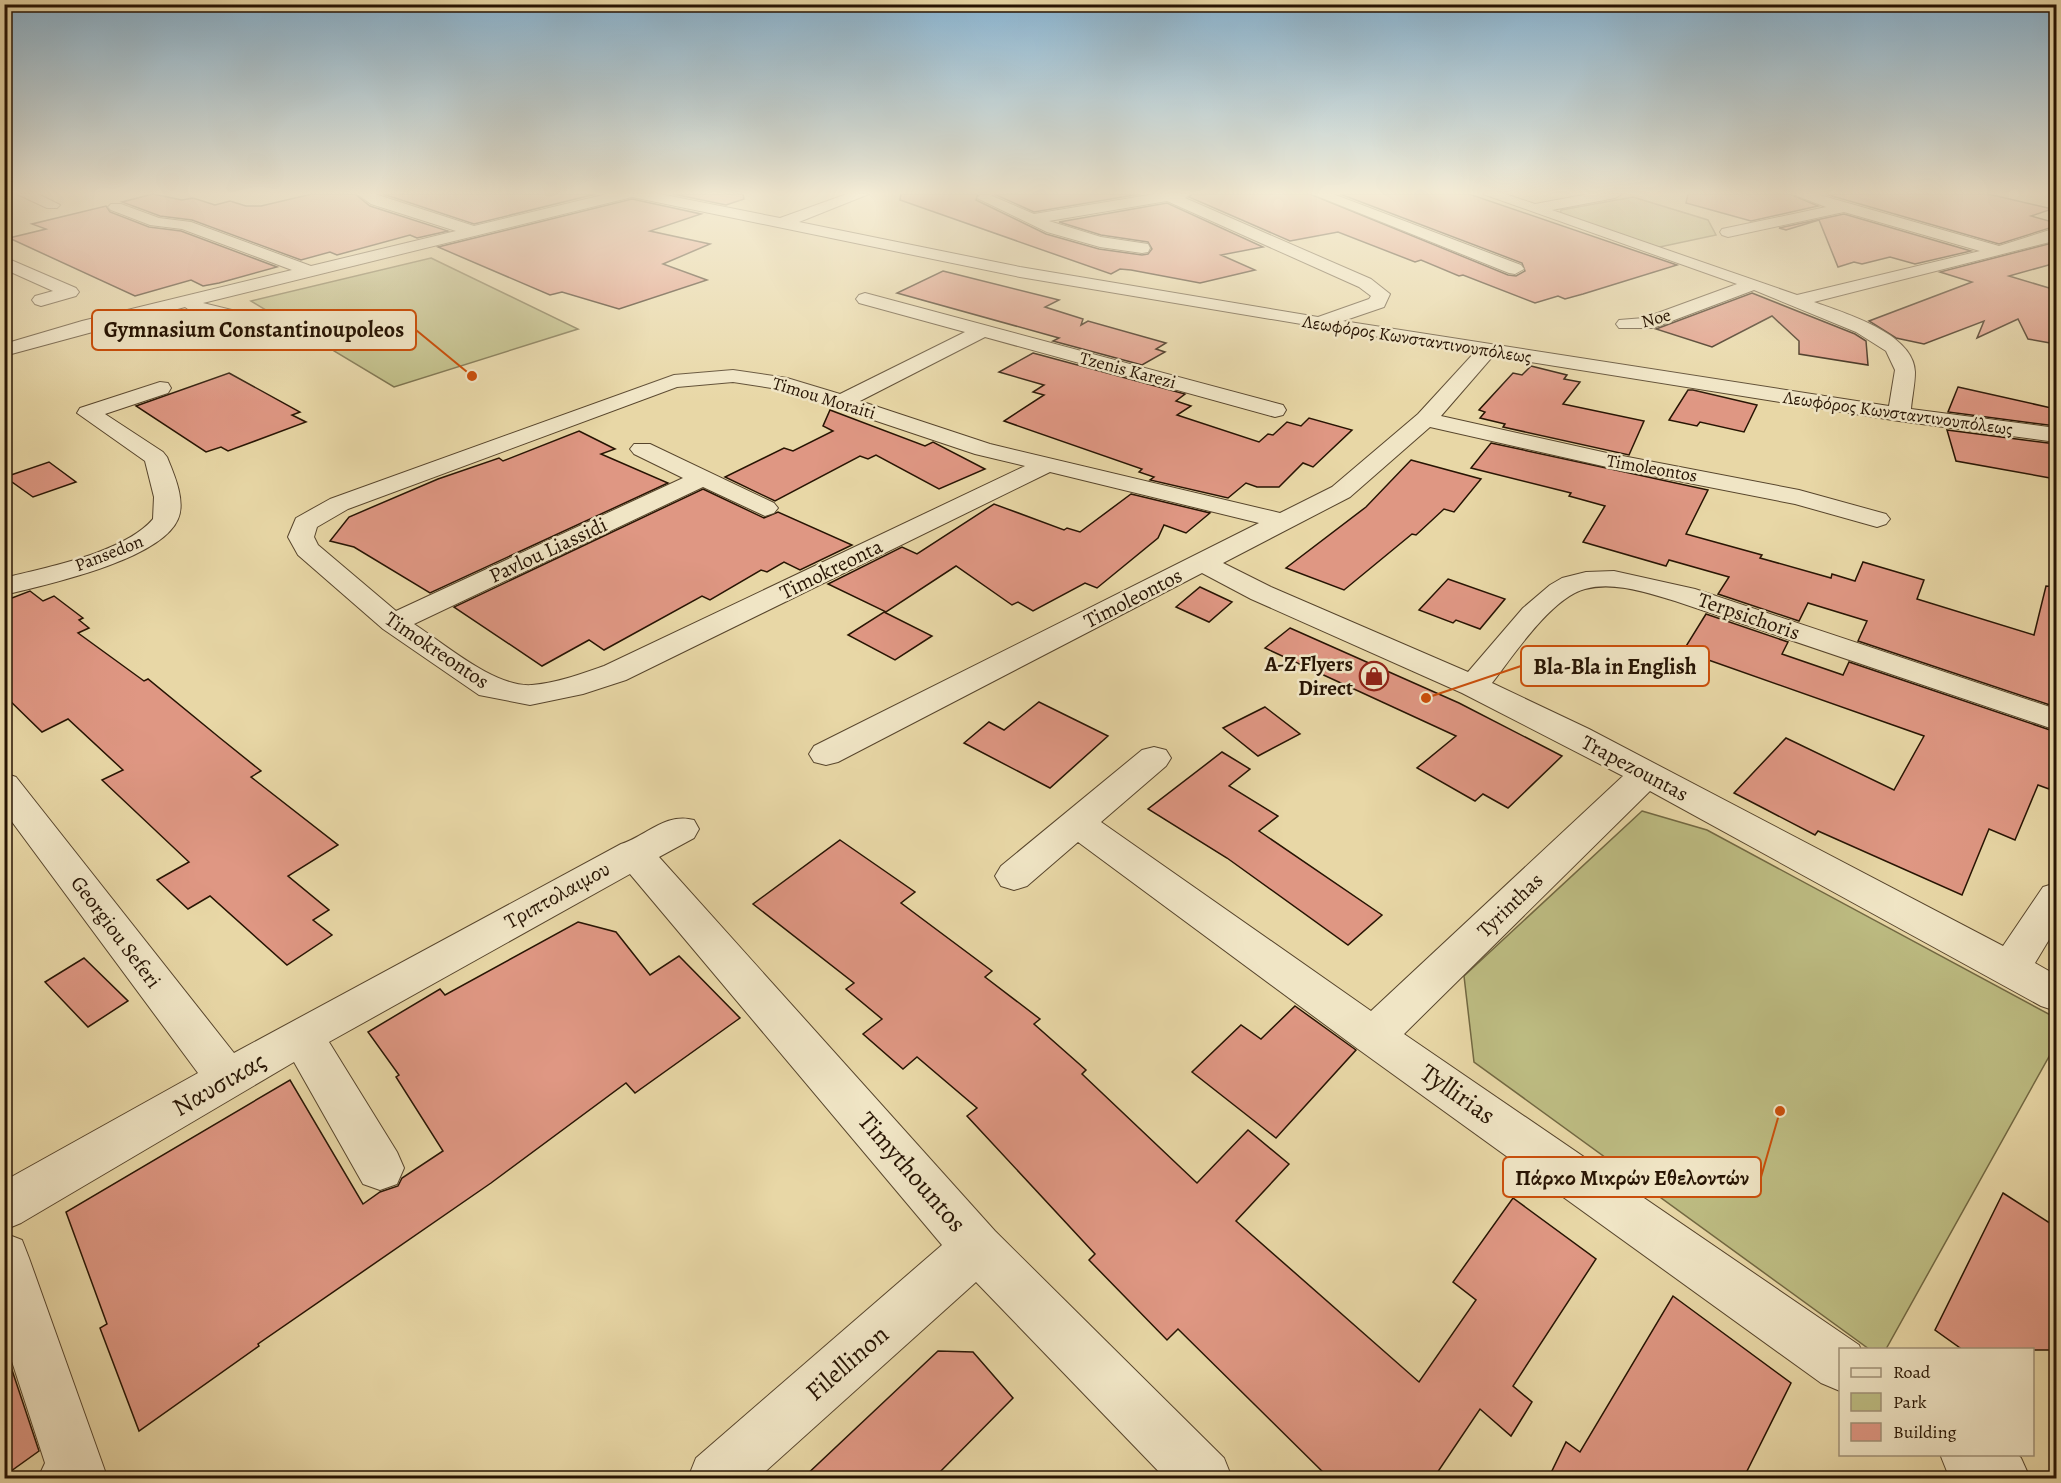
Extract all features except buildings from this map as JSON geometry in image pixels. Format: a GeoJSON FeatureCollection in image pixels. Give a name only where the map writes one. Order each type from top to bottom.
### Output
{"type":"FeatureCollection","features":[{"type":"Feature","properties":{"kind":"street"},"geometry":{"type":"LineString","coordinates":[[289,263],[307,270]]}},
{"type":"Feature","properties":{"kind":"street"},"geometry":{"type":"LineString","coordinates":[[4,350],[89,325],[336,263]]}},
{"type":"Feature","properties":{"kind":"street","name":"Λεωφόρος Κωνσταντινουπόλεως"},"geometry":{"type":"LineString","coordinates":[[977,263],[1487,351],[1899,414],[2056,435]]}},
{"type":"Feature","properties":{"kind":"street"},"geometry":{"type":"LineString","coordinates":[[1320,323],[1377,303],[1381,294],[1365,283],[1322,263]]}},
{"type":"Feature","properties":{"kind":"street"},"geometry":{"type":"LineString","coordinates":[[1500,263],[1515,269]]}},
{"type":"Feature","properties":{"kind":"street"},"geometry":{"type":"LineString","coordinates":[[1694,263],[1798,300],[1863,328],[1895,348],[1905,370],[1899,414]]}},
{"type":"Feature","properties":{"kind":"street"},"geometry":{"type":"LineString","coordinates":[[1798,300],[1951,263]]}},
{"type":"Feature","properties":{"kind":"street"},"geometry":{"type":"LineString","coordinates":[[5,267],[70,292],[41,300]]}},
{"type":"Feature","properties":{"kind":"street"},"geometry":{"type":"LineString","coordinates":[[5,267],[41,300],[89,325]]}},
{"type":"Feature","properties":{"kind":"street","name":"Noe"},"geometry":{"type":"LineString","coordinates":[[1626,324],[1646,324],[1754,284]]}},
{"type":"Feature","properties":{"kind":"street","name":"Tzenis Karezi"},"geometry":{"type":"LineString","coordinates":[[865,299],[1275,410]]}},
{"type":"Feature","properties":{"kind":"street"},"geometry":{"type":"LineString","coordinates":[[187,300],[201,310],[233,316]]}},
{"type":"Feature","properties":{"kind":"street"},"geometry":{"type":"LineString","coordinates":[[842,402],[982,331]]}},
{"type":"Feature","properties":{"kind":"street","name":"Timoleontos"},"geometry":{"type":"LineString","coordinates":[[826,754],[1341,492],[1426,419],[1487,351]]}},
{"type":"Feature","properties":{"kind":"street","name":"Timou Moraiti"},"geometry":{"type":"LineString","coordinates":[[305,523],[339,504],[674,381],[704,376],[758,378],[787,384],[983,449],[1285,522]]}},
{"type":"Feature","properties":{"kind":"street","name":"Pansedon"},"geometry":{"type":"LineString","coordinates":[[4,587],[114,554],[151,537],[165,520],[167,505],[160,468],[155,457],[88,413],[160,388]]}},
{"type":"Feature","properties":{"kind":"street","name":"Timoleontos"},"geometry":{"type":"LineString","coordinates":[[1426,419],[1607,460],[1799,496],[1877,519]]}},
{"type":"Feature","properties":{"kind":"street"},"geometry":{"type":"LineString","coordinates":[[642,449],[765,508]]}},
{"type":"Feature","properties":{"kind":"street","name":"Timokreonta"},"geometry":{"type":"LineString","coordinates":[[615,672],[1046,465]]}},
{"type":"Feature","properties":{"kind":"street","name":"Pavlou Liassidi"},"geometry":{"type":"LineString","coordinates":[[393,623],[702,478]]}},
{"type":"Feature","properties":{"kind":"street","name":"Timokreontos"},"geometry":{"type":"LineString","coordinates":[[305,523],[301,537],[307,549],[393,623],[490,688],[530,695],[572,687],[615,672]]}},
{"type":"Feature","properties":{"kind":"street","name":"Trapezountas"},"geometry":{"type":"LineString","coordinates":[[1203,563],[1261,593],[1473,686],[1647,774],[2056,994]]}},
{"type":"Feature","properties":{"kind":"street","name":"Terpsichoris"},"geometry":{"type":"LineString","coordinates":[[1473,686],[1549,598],[1572,584],[1603,580],[1640,583],[1685,595],[2056,720]]}},
{"type":"Feature","properties":{"kind":"street"},"geometry":{"type":"LineString","coordinates":[[1014,876],[1154,758]]}},
{"type":"Feature","properties":{"kind":"street","name":"Tyrinthas"},"geometry":{"type":"LineString","coordinates":[[1373,1036],[1647,774]]}},
{"type":"Feature","properties":{"kind":"street","name":"Georgiou Seferi"},"geometry":{"type":"LineString","coordinates":[[4,785],[228,1079]]}},
{"type":"Feature","properties":{"kind":"street","name":"Tyllirias"},"geometry":{"type":"LineString","coordinates":[[1077,823],[1373,1036],[1839,1363]]}},
{"type":"Feature","properties":{"kind":"street","name":"Τριπτολαιμου"},"geometry":{"type":"LineString","coordinates":[[435,963],[681,829]]}},
{"type":"Feature","properties":{"kind":"street","name":"Timythountos"},"geometry":{"type":"LineString","coordinates":[[634,853],[977,1248],[1204,1479]]}},
{"type":"Feature","properties":{"kind":"street"},"geometry":{"type":"LineString","coordinates":[[2010,968],[2056,897]]}},
{"type":"Feature","properties":{"kind":"street","name":"Ναυσικας"},"geometry":{"type":"LineString","coordinates":[[4,1206],[435,963]]}},
{"type":"Feature","properties":{"kind":"street"},"geometry":{"type":"LineString","coordinates":[[302,1036],[381,1168]]}},
{"type":"Feature","properties":{"kind":"street","name":"Filellinon"},"geometry":{"type":"LineString","coordinates":[[716,1479],[977,1248]]}},
{"type":"Feature","properties":{"kind":"street"},"geometry":{"type":"LineString","coordinates":[[4,1258],[76,1472],[67,1479]]}},
{"type":"Feature","properties":{"kind":"street"},"geometry":{"type":"LineString","coordinates":[[1969,1456],[2001,1479]]}},
{"type":"Feature","properties":{"kind":"green space"},"geometry":{"type":"Polygon","coordinates":[[[409,263],[442,263],[578,329],[394,387],[251,301],[409,263]]]}},
{"type":"Feature","properties":{"kind":"green space"},"geometry":{"type":"Polygon","coordinates":[[[1642,811],[1707,830],[2056,1018],[2056,1044],[1887,1348],[1868,1348],[1474,1062],[1464,976],[1642,811]]]}},
{"type":"Feature","properties":{"kind":"place","name":"Gymnasium Constantinoupoleos"},"geometry":{"type":"Point","coordinates":[472,376]}},
{"type":"Feature","properties":{"kind":"place","name":"A-Z Flyers Direct"},"geometry":{"type":"Point","coordinates":[1374,676]}},
{"type":"Feature","properties":{"kind":"place","name":"Bla-Bla in English"},"geometry":{"type":"Point","coordinates":[1426,698]}},
{"type":"Feature","properties":{"kind":"place","name":"Πάρκο Μικρών Εθελοντών"},"geometry":{"type":"Point","coordinates":[1780,1111]}}]}
